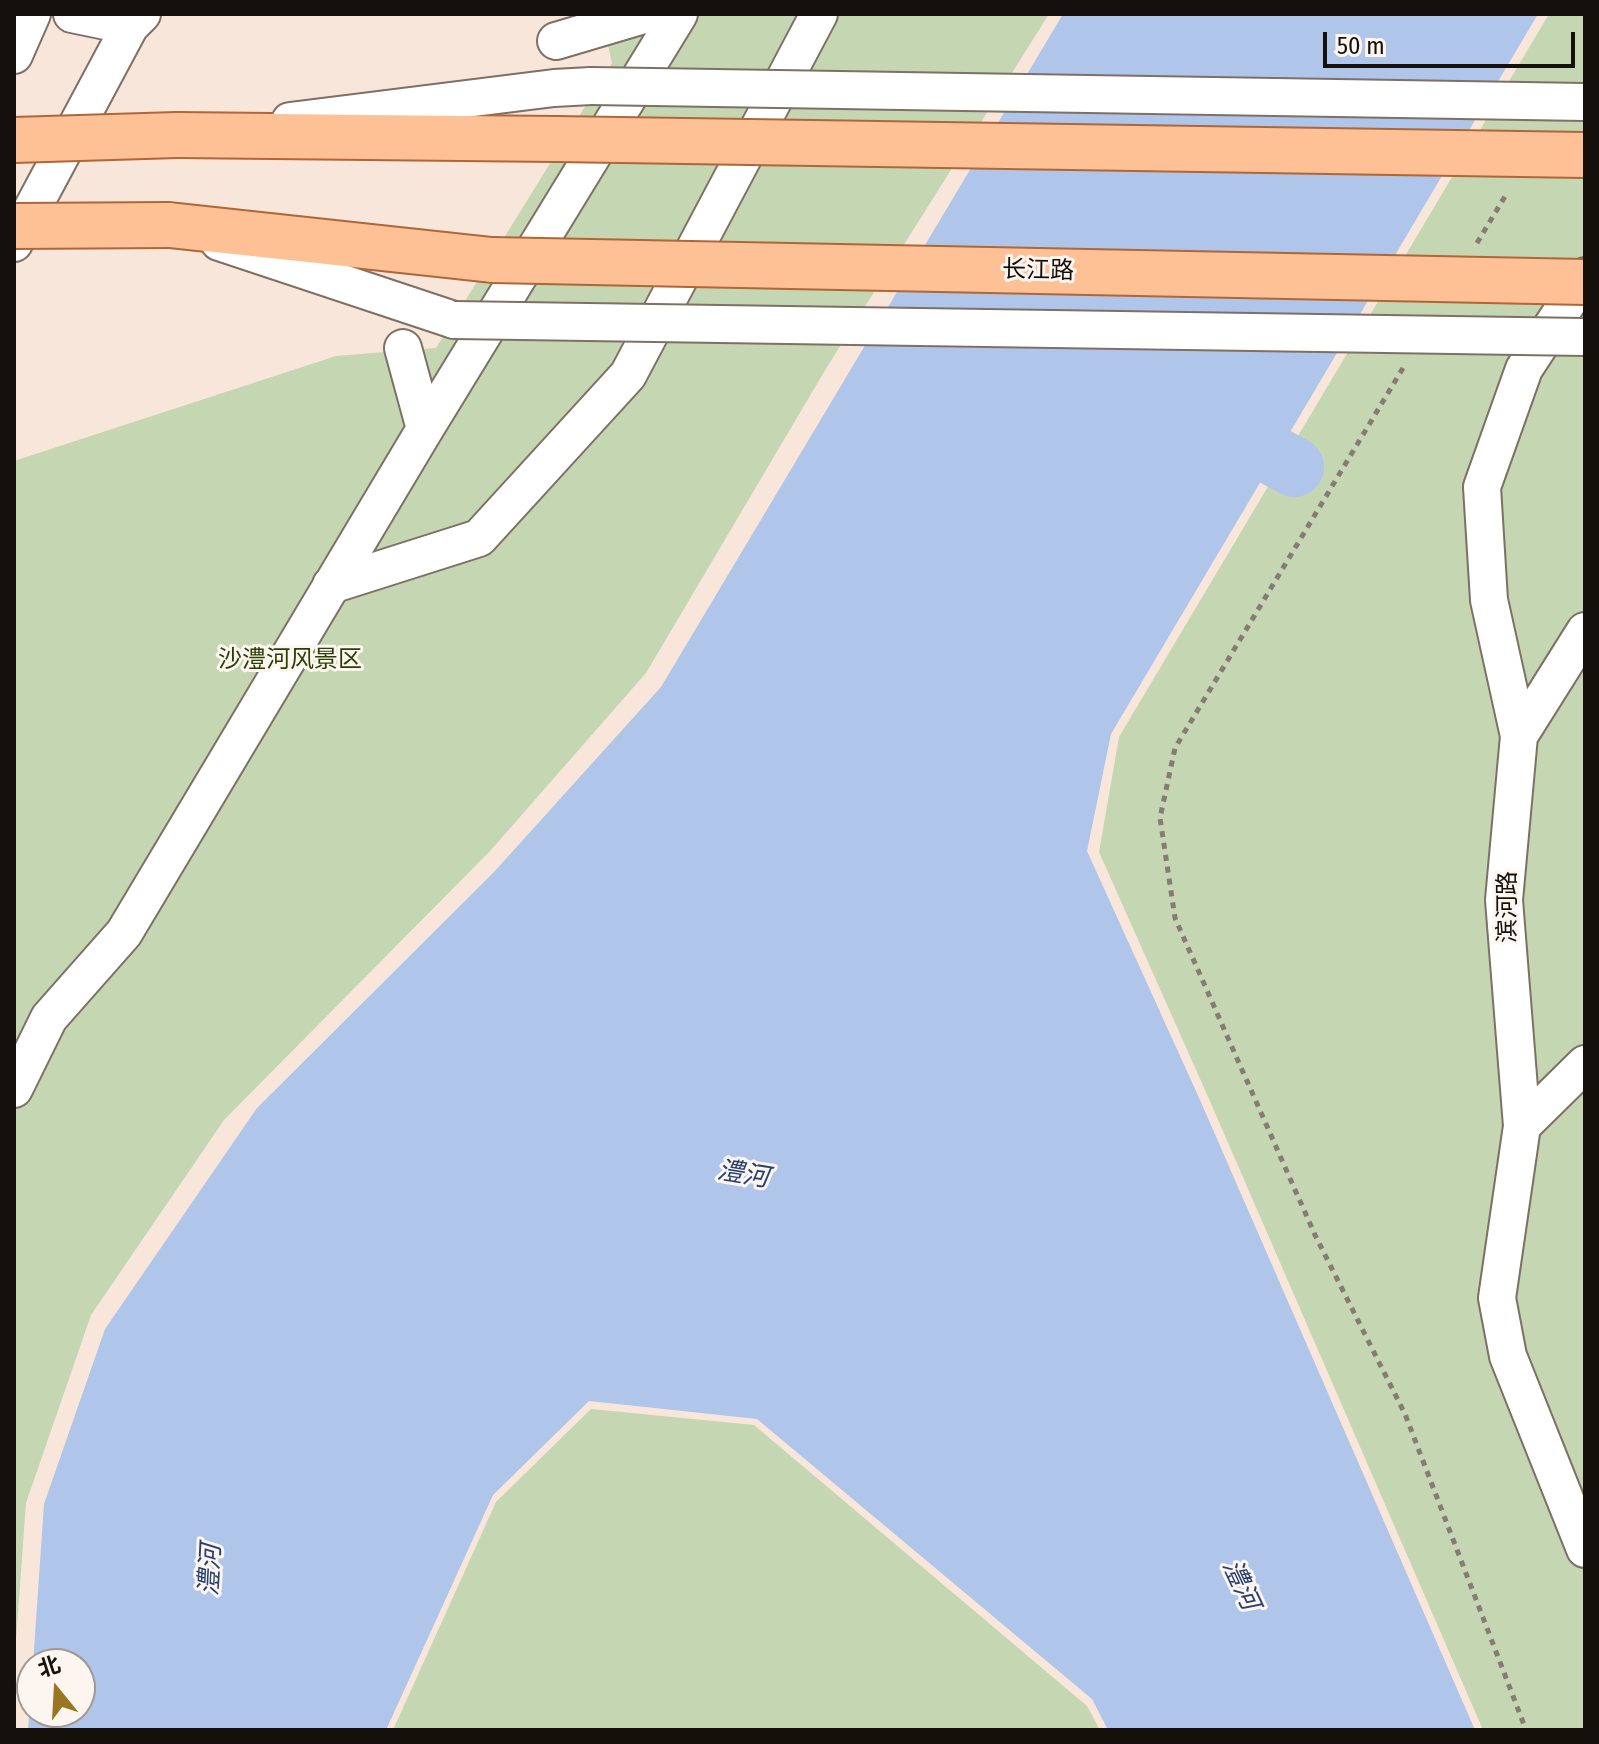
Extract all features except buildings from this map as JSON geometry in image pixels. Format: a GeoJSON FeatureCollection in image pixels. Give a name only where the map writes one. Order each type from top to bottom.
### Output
{"type":"FeatureCollection","features":[{"type":"Feature","properties":{"kind":"main road"},"geometry":{"type":"LineString","coordinates":[[14,140],[177,135],[1585,155]]}},
{"type":"Feature","properties":{"kind":"main road","name":"长江路"},"geometry":{"type":"LineString","coordinates":[[14,226],[169,225],[492,260],[1585,279]]}},
{"type":"Feature","properties":{"kind":"street"},"geometry":{"type":"LineString","coordinates":[[14,55],[32,14]]}},
{"type":"Feature","properties":{"kind":"street"},"geometry":{"type":"LineString","coordinates":[[14,243],[136,20],[72,14]]}},
{"type":"Feature","properties":{"kind":"street"},"geometry":{"type":"LineString","coordinates":[[556,41],[647,14]]}},
{"type":"Feature","properties":{"kind":"street"},"geometry":{"type":"LineString","coordinates":[[14,1089],[49,1018],[124,933],[425,429],[679,14]]}},
{"type":"Feature","properties":{"kind":"street"},"geometry":{"type":"LineString","coordinates":[[331,585],[479,538],[628,375],[819,14]]}},
{"type":"Feature","properties":{"kind":"street"},"geometry":{"type":"LineString","coordinates":[[177,135],[591,86],[1585,102]]}},
{"type":"Feature","properties":{"kind":"street"},"geometry":{"type":"LineString","coordinates":[[169,225],[454,320],[1585,337]]}},
{"type":"Feature","properties":{"kind":"street","name":"滨河路"},"geometry":{"type":"LineString","coordinates":[[1585,279],[1524,369],[1482,487],[1489,600],[1519,736],[1504,900],[1522,1126],[1497,1298],[1508,1356],[1585,1549]]}},
{"type":"Feature","properties":{"kind":"street"},"geometry":{"type":"LineString","coordinates":[[403,348],[425,429]]}},
{"type":"Feature","properties":{"kind":"street"},"geometry":{"type":"LineString","coordinates":[[1519,736],[1585,631]]}},
{"type":"Feature","properties":{"kind":"street"},"geometry":{"type":"LineString","coordinates":[[1522,1126],[1585,1064]]}},
{"type":"Feature","properties":{"kind":"path"},"geometry":{"type":"LineString","coordinates":[[1473,251],[1513,183]]}},
{"type":"Feature","properties":{"kind":"path"},"geometry":{"type":"LineString","coordinates":[[1408,359],[1175,748],[1160,818],[1175,918],[1315,1235],[1405,1414],[1526,1730]]}},
{"type":"Feature","properties":{"kind":"green space","name":"沙澧河风景区"},"geometry":{"type":"Polygon","coordinates":[[[601,14],[1049,14],[827,367],[646,673],[491,850],[224,1120],[91,1315],[26,1503],[14,1668],[14,461],[336,356],[436,348],[612,63],[601,14]]]}},
{"type":"Feature","properties":{"kind":"green space"},"geometry":{"type":"Polygon","coordinates":[[[1549,14],[1585,14],[1585,1730],[1483,1730],[1099,852],[1119,737],[1549,14]]]}},
{"type":"Feature","properties":{"kind":"green space"},"geometry":{"type":"Polygon","coordinates":[[[591,1409],[754,1425],[1087,1706],[1100,1730],[393,1730],[496,1502],[591,1409]]]}},
{"type":"Feature","properties":{"kind":"water","name":"澧河"},"geometry":{"type":"Polygon","coordinates":[[[1063,14],[1538,14],[1111,734],[1087,851],[1200,1100],[1475,1730],[1108,1730],[1092,1699],[757,1419],[589,1401],[493,1495],[386,1730],[28,1730],[96,1728],[96,1648],[34,1648],[44,1504],[105,1329],[257,1108],[494,872],[661,687],[1063,14]]]}},
{"type":"Feature","properties":{"kind":"waterway"},"geometry":{"type":"LineString","coordinates":[[1204,418],[1294,467]]}}]}
